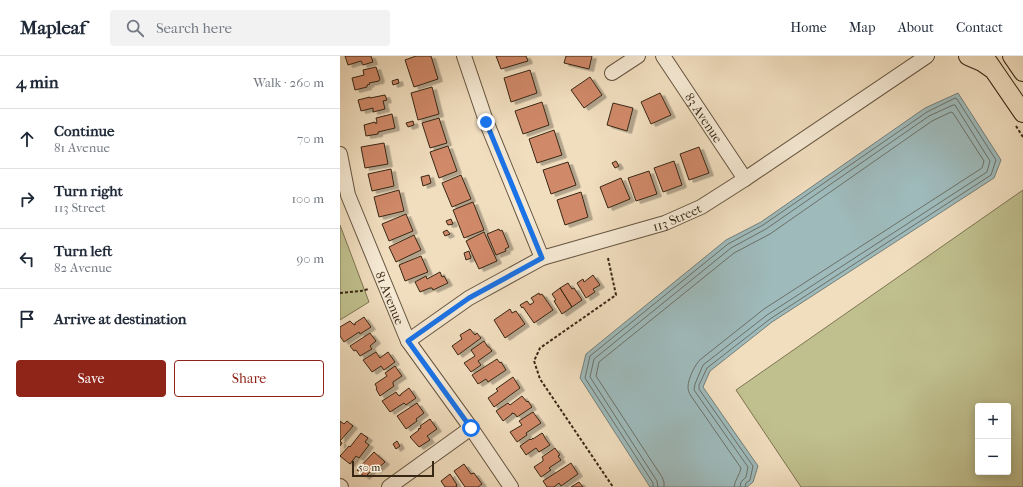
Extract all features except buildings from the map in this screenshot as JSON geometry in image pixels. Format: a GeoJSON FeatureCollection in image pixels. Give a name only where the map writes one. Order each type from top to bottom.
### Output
{"type":"FeatureCollection","features":[{"type":"Feature","properties":{"kind":"main road"},"geometry":{"type":"LineString","coordinates":[[968,56],[995,70]]}},
{"type":"Feature","properties":{"kind":"main road"},"geometry":{"type":"LineString","coordinates":[[984,56],[1023,113]]}},
{"type":"Feature","properties":{"kind":"main road"},"geometry":{"type":"LineString","coordinates":[[1012,56],[1023,72]]}},
{"type":"Feature","properties":{"kind":"street"},"geometry":{"type":"LineString","coordinates":[[464,56],[486,122],[542,258]]}},
{"type":"Feature","properties":{"kind":"street"},"geometry":{"type":"LineString","coordinates":[[612,73],[638,56]]}},
{"type":"Feature","properties":{"kind":"street","name":"83 Avenue"},"geometry":{"type":"LineString","coordinates":[[663,56],[745,179]]}},
{"type":"Feature","properties":{"kind":"street","name":"113 Street"},"geometry":{"type":"LineString","coordinates":[[408,341],[469,298],[542,258],[665,223],[701,207],[927,56]]}},
{"type":"Feature","properties":{"kind":"street","name":"81 Avenue"},"geometry":{"type":"LineString","coordinates":[[340,154],[348,195],[408,341],[471,428],[511,487]]}},
{"type":"Feature","properties":{"kind":"street"},"geometry":{"type":"LineString","coordinates":[[389,487],[471,428]]}},
{"type":"Feature","properties":{"kind":"path"},"geometry":{"type":"LineString","coordinates":[[608,258],[616,295],[540,348],[534,361],[540,379],[613,487]]}},
{"type":"Feature","properties":{"kind":"path"},"geometry":{"type":"LineString","coordinates":[[340,293],[369,289]]}},
{"type":"Feature","properties":{"kind":"green space"},"geometry":{"type":"Polygon","coordinates":[[[1023,190],[1023,487],[801,487],[736,390],[1023,190]]]}},
{"type":"Feature","properties":{"kind":"green space"},"geometry":{"type":"Polygon","coordinates":[[[340,225],[369,302],[340,320],[340,225]]]}},
{"type":"Feature","properties":{"kind":"water"},"geometry":{"type":"Polygon","coordinates":[[[958,93],[1001,160],[994,178],[772,322],[710,371],[703,387],[758,466],[753,482],[747,487],[650,487],[580,378],[586,354],[726,240],[761,222],[925,108],[958,93]]]}},
{"type":"Feature","properties":{"kind":"route"},"geometry":{"type":"LineString","coordinates":[[471,428],[408,341],[469,298],[542,258],[486,122]]}}]}
